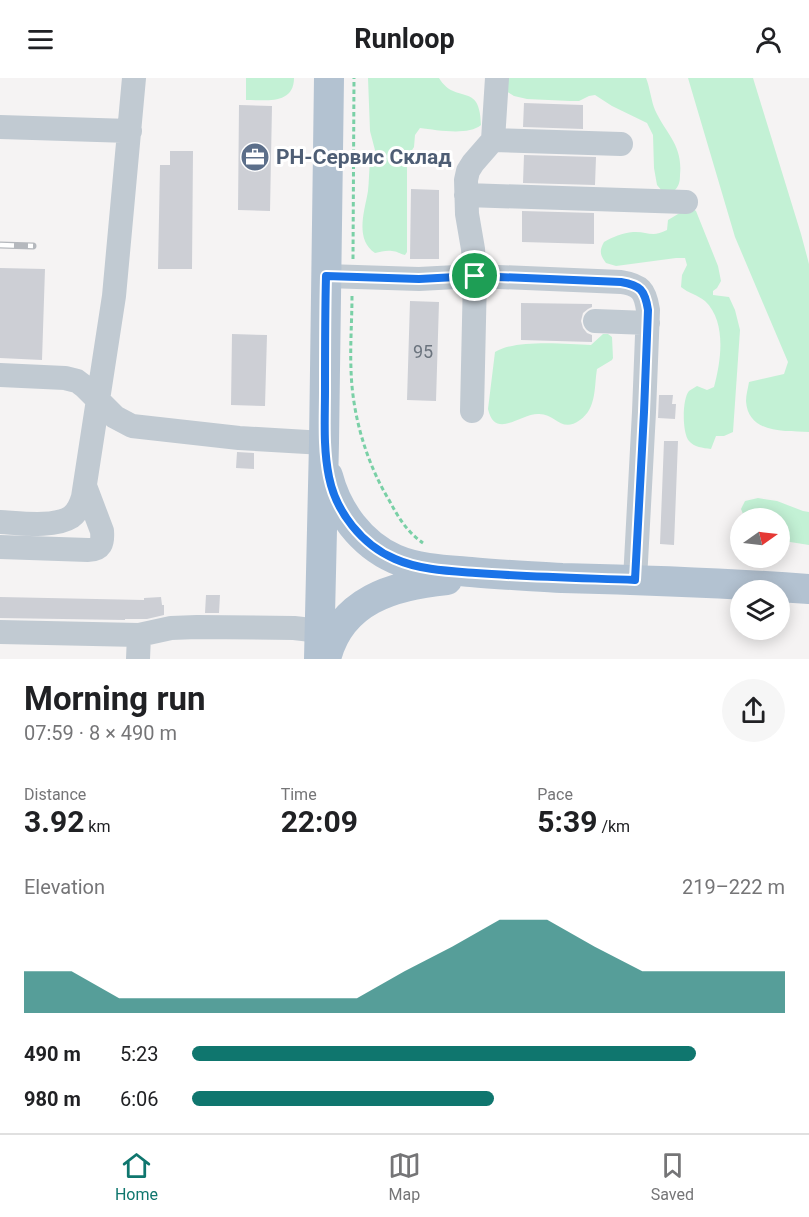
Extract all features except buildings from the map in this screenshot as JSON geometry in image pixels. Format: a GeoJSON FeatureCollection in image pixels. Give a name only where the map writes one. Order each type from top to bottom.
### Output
{"type":"FeatureCollection","features":[{"type":"Feature","properties":{"kind":"main road"},"geometry":{"type":"LineString","coordinates":[[321,650],[329,78]]}},
{"type":"Feature","properties":{"kind":"main road"},"geometry":{"type":"LineString","coordinates":[[324,443],[333,493],[355,530],[376,548],[395,559],[415,566],[519,576],[809,589]]}},
{"type":"Feature","properties":{"kind":"main road"},"geometry":{"type":"LineString","coordinates":[[321,650],[329,645],[347,616],[386,592],[430,582],[519,576]]}},
{"type":"Feature","properties":{"kind":"lane"},"geometry":{"type":"LineString","coordinates":[[45,523],[63,521],[71,517],[76,512],[85,486],[114,296],[134,78]]}},
{"type":"Feature","properties":{"kind":"lane"},"geometry":{"type":"LineString","coordinates":[[472,411],[475,276],[466,180],[472,163],[493,140],[497,78]]}},
{"type":"Feature","properties":{"kind":"lane"},"geometry":{"type":"LineString","coordinates":[[0,127],[130,132]]}},
{"type":"Feature","properties":{"kind":"lane"},"geometry":{"type":"LineString","coordinates":[[493,140],[621,144]]}},
{"type":"Feature","properties":{"kind":"lane"},"geometry":{"type":"LineString","coordinates":[[466,195],[686,202]]}},
{"type":"Feature","properties":{"kind":"lane"},"geometry":{"type":"LineString","coordinates":[[326,276],[419,279],[475,276],[621,282],[632,284],[642,291],[648,310],[648,322],[635,580]]}},
{"type":"Feature","properties":{"kind":"lane"},"geometry":{"type":"LineString","coordinates":[[595,321],[648,322]]}},
{"type":"Feature","properties":{"kind":"lane"},"geometry":{"type":"LineString","coordinates":[[0,375],[65,378],[77,381],[115,417],[132,426],[239,438],[324,443]]}},
{"type":"Feature","properties":{"kind":"lane"},"geometry":{"type":"LineString","coordinates":[[0,547],[97,549],[101,545],[102,531],[85,486]]}},
{"type":"Feature","properties":{"kind":"lane"},"geometry":{"type":"LineString","coordinates":[[0,522],[99,524]]}},
{"type":"Feature","properties":{"kind":"lane"},"geometry":{"type":"LineString","coordinates":[[0,632],[139,635],[157,630],[180,628],[294,628],[321,650]]}},
{"type":"Feature","properties":{"kind":"lane"},"geometry":{"type":"LineString","coordinates":[[138,659],[139,635]]}},
{"type":"Feature","properties":{"kind":"green space"},"geometry":{"type":"Polygon","coordinates":[[[246,78],[294,78],[293,87],[284,97],[246,100],[246,78]]]}},
{"type":"Feature","properties":{"kind":"green space"},"geometry":{"type":"Polygon","coordinates":[[[368,78],[439,78],[453,91],[472,98],[480,111],[481,125],[475,128],[452,131],[420,128],[415,135],[414,147],[407,158],[407,252],[405,255],[395,251],[375,253],[365,240],[363,232],[370,162],[375,159],[376,154],[370,131],[368,78]]]}},
{"type":"Feature","properties":{"kind":"green space"},"geometry":{"type":"Polygon","coordinates":[[[503,78],[646,78],[655,110],[673,140],[679,156],[679,184],[674,191],[663,192],[657,185],[653,135],[647,123],[595,95],[579,101],[527,99],[514,96],[506,91],[503,78]]]}},
{"type":"Feature","properties":{"kind":"green space"},"geometry":{"type":"Polygon","coordinates":[[[688,78],[753,78],[809,264],[809,432],[769,428],[753,420],[748,412],[746,401],[749,382],[784,374],[788,362],[735,237],[688,78]]]}},
{"type":"Feature","properties":{"kind":"green space"},"geometry":{"type":"Polygon","coordinates":[[[692,208],[696,211],[718,266],[721,281],[713,291],[713,295],[729,297],[740,330],[733,432],[724,436],[716,436],[711,449],[696,446],[689,441],[685,431],[684,408],[689,391],[697,386],[707,390],[714,387],[719,366],[719,331],[717,320],[705,301],[681,287],[682,275],[687,265],[685,258],[616,266],[606,263],[601,253],[604,242],[618,235],[633,232],[657,234],[667,230],[668,220],[692,208]]]}},
{"type":"Feature","properties":{"kind":"green space"},"geometry":{"type":"Polygon","coordinates":[[[603,334],[612,337],[613,358],[597,369],[592,403],[580,420],[568,425],[549,416],[538,414],[502,424],[496,423],[491,418],[488,409],[495,352],[515,345],[528,344],[591,345],[603,334]]]}},
{"type":"Feature","properties":{"kind":"green space"},"geometry":{"type":"Polygon","coordinates":[[[758,498],[777,501],[809,512],[809,545],[790,542],[790,508],[742,508],[745,501],[758,498]]]}},
{"type":"Feature","properties":{"kind":"railway"},"geometry":{"type":"LineString","coordinates":[[0,245],[33,246]]}},
{"type":"Feature","properties":{"kind":"place","name":"РН-Сервис Cклад"},"geometry":{"type":"Point","coordinates":[255,157]}},
{"type":"Feature","properties":{"kind":"route"},"geometry":{"type":"LineString","coordinates":[[326,276],[419,279],[475,276],[621,282],[632,284],[642,291],[648,310],[635,580],[519,576],[415,566],[395,559],[370,543],[355,530],[343,512],[333,493],[324,443],[326,276]]}}]}
